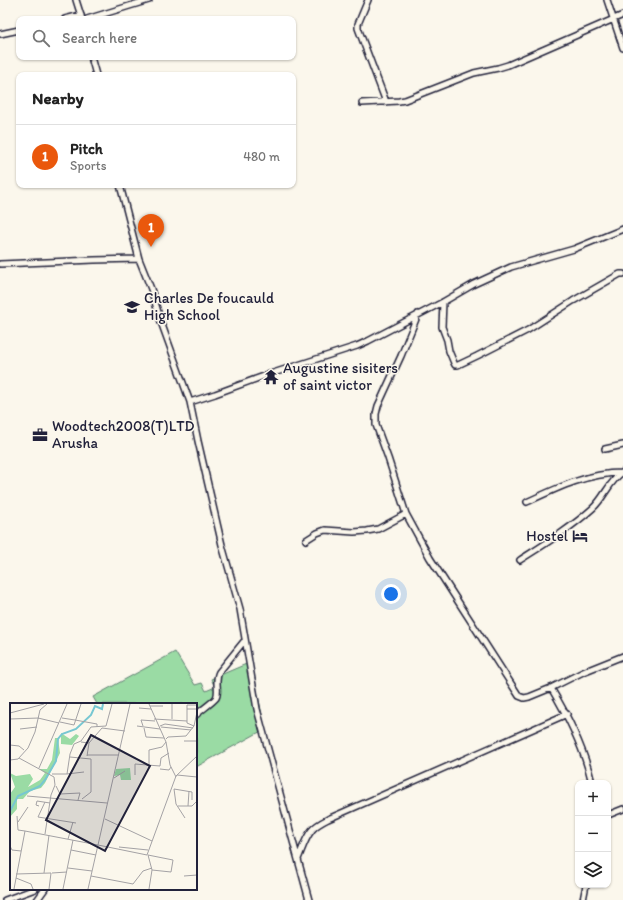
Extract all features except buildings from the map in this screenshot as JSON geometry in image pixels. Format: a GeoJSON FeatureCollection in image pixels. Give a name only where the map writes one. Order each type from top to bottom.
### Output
{"type":"FeatureCollection","features":[{"type":"Feature","properties":{"kind":"street"},"geometry":{"type":"LineString","coordinates":[[76,0],[81,16]]}},
{"type":"Feature","properties":{"kind":"street"},"geometry":{"type":"LineString","coordinates":[[97,16],[149,0]]}},
{"type":"Feature","properties":{"kind":"street"},"geometry":{"type":"LineString","coordinates":[[368,0],[358,24],[358,28],[386,102]]}},
{"type":"Feature","properties":{"kind":"street"},"geometry":{"type":"LineString","coordinates":[[607,0],[623,48]]}},
{"type":"Feature","properties":{"kind":"street"},"geometry":{"type":"LineString","coordinates":[[362,103],[405,100],[474,73],[508,65],[623,16]]}},
{"type":"Feature","properties":{"kind":"street"},"geometry":{"type":"LineString","coordinates":[[0,34],[16,31]]}},
{"type":"Feature","properties":{"kind":"street"},"geometry":{"type":"LineString","coordinates":[[93,60],[95,72]]}},
{"type":"Feature","properties":{"kind":"street"},"geometry":{"type":"LineString","coordinates":[[121,188],[139,259],[151,289],[161,322],[190,402],[222,545],[240,609],[257,709],[309,900]]}},
{"type":"Feature","properties":{"kind":"street"},"geometry":{"type":"LineString","coordinates":[[190,402],[357,346],[443,302],[474,284],[511,267],[574,249],[623,229]]}},
{"type":"Feature","properties":{"kind":"street"},"geometry":{"type":"LineString","coordinates":[[0,264],[139,259]]}},
{"type":"Feature","properties":{"kind":"street"},"geometry":{"type":"LineString","coordinates":[[443,302],[442,327],[447,338],[449,351],[454,363],[458,365],[528,330],[572,301],[620,274],[623,274]]}},
{"type":"Feature","properties":{"kind":"street"},"geometry":{"type":"LineString","coordinates":[[418,314],[402,356],[378,406],[376,425],[406,514],[430,558],[519,696],[524,698],[529,697],[583,672],[623,656]]}},
{"type":"Feature","properties":{"kind":"street"},"geometry":{"type":"LineString","coordinates":[[605,449],[623,445]]}},
{"type":"Feature","properties":{"kind":"street"},"geometry":{"type":"LineString","coordinates":[[527,502],[580,480],[623,472]]}},
{"type":"Feature","properties":{"kind":"street"},"geometry":{"type":"LineString","coordinates":[[520,560],[592,510],[607,489],[623,472]]}},
{"type":"Feature","properties":{"kind":"street"},"geometry":{"type":"LineString","coordinates":[[306,540],[325,530],[354,532],[378,529],[406,514]]}},
{"type":"Feature","properties":{"kind":"street"},"geometry":{"type":"LineString","coordinates":[[197,714],[215,699],[217,694],[217,676],[219,672],[245,640]]}},
{"type":"Feature","properties":{"kind":"street"},"geometry":{"type":"LineString","coordinates":[[551,688],[567,714],[582,750],[591,780]]}},
{"type":"Feature","properties":{"kind":"street"},"geometry":{"type":"LineString","coordinates":[[298,859],[308,837],[313,829],[320,823],[567,714]]}},
{"type":"Feature","properties":{"kind":"street"},"geometry":{"type":"LineString","coordinates":[[611,814],[623,809]]}},
{"type":"Feature","properties":{"kind":"street"},"geometry":{"type":"LineString","coordinates":[[583,900],[585,888]]}},
{"type":"Feature","properties":{"kind":"street"},"geometry":{"type":"LineString","coordinates":[[7,900],[32,890]]}},
{"type":"Feature","properties":{"kind":"street"},"geometry":{"type":"LineString","coordinates":[[37,900],[44,890]]}},
{"type":"Feature","properties":{"kind":"green space"},"geometry":{"type":"Polygon","coordinates":[[[175,652],[195,685],[202,683],[206,691],[215,687],[211,679],[251,662],[265,729],[197,766],[197,703],[96,703],[93,697],[175,652]]]}},
{"type":"Feature","properties":{"kind":"place","name":"Pitch"},"geometry":{"type":"Point","coordinates":[151,247]}},
{"type":"Feature","properties":{"kind":"place","name":"Charles De foucauld High School"},"geometry":{"type":"Point","coordinates":[132,307]}},
{"type":"Feature","properties":{"kind":"place","name":"Augustine sisiters of saint victor"},"geometry":{"type":"Point","coordinates":[271,377]}},
{"type":"Feature","properties":{"kind":"place","name":"Woodtech2008(T)LTD Arusha"},"geometry":{"type":"Point","coordinates":[40,435]}},
{"type":"Feature","properties":{"kind":"place","name":"Hostel"},"geometry":{"type":"Point","coordinates":[580,536]}}]}
